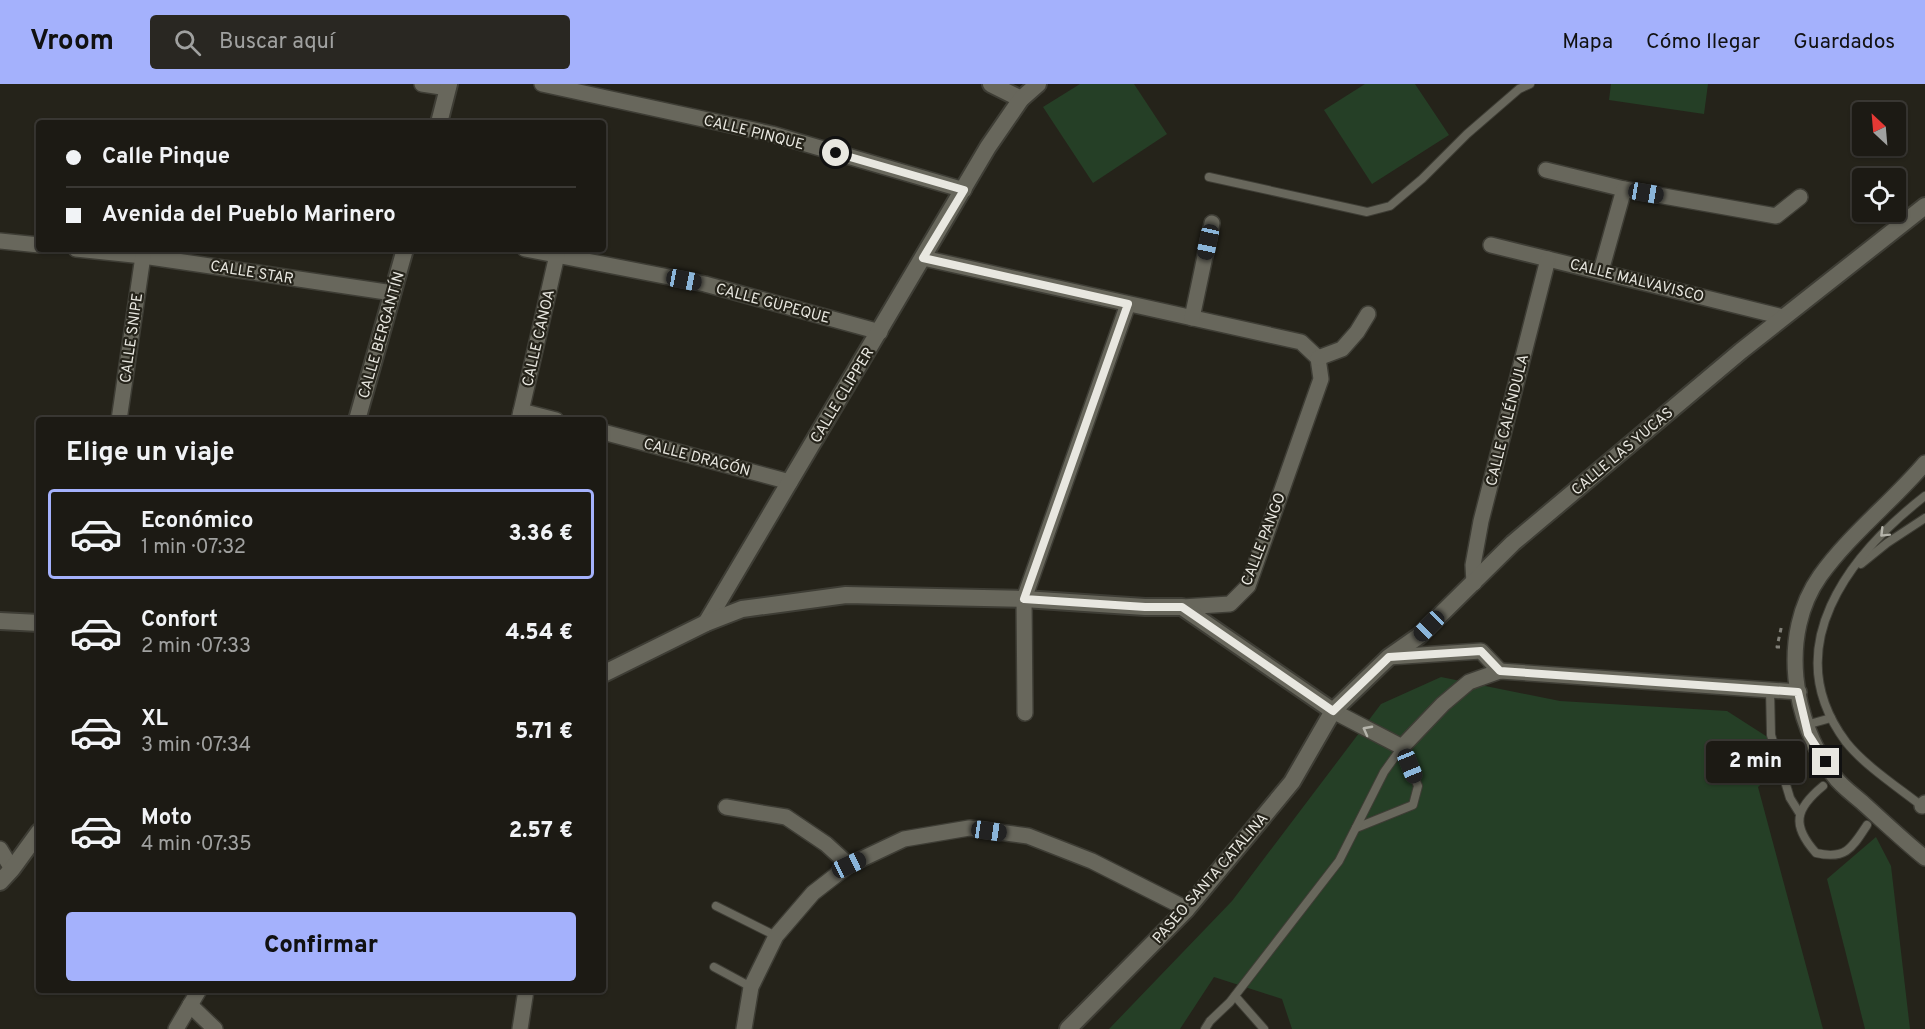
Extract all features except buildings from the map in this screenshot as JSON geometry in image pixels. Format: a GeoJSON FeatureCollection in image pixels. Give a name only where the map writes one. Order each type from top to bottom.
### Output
{"type":"FeatureCollection","features":[{"type":"Feature","properties":{"kind":"street"},"geometry":{"type":"LineString","coordinates":[[422,84],[448,86],[439,120]]}},
{"type":"Feature","properties":{"kind":"street","name":"CALLE PINQUE"},"geometry":{"type":"LineString","coordinates":[[542,84],[772,134],[964,190]]}},
{"type":"Feature","properties":{"kind":"street"},"geometry":{"type":"LineString","coordinates":[[991,84],[1021,99]]}},
{"type":"Feature","properties":{"kind":"street","name":"CALLE CLIPPER"},"geometry":{"type":"LineString","coordinates":[[706,623],[988,147],[1021,99],[1038,84]]}},
{"type":"Feature","properties":{"kind":"street"},"geometry":{"type":"LineString","coordinates":[[1546,170],[1624,189],[1776,216],[1800,197]]}},
{"type":"Feature","properties":{"kind":"street"},"geometry":{"type":"LineString","coordinates":[[1601,271],[1624,189]]}},
{"type":"Feature","properties":{"kind":"street","name":"CALLE LAS YUCAS"},"geometry":{"type":"LineString","coordinates":[[1333,711],[1389,657],[1419,636],[1513,543],[1783,316],[1925,206]]}},
{"type":"Feature","properties":{"kind":"street"},"geometry":{"type":"LineString","coordinates":[[1192,318],[1212,223]]}},
{"type":"Feature","properties":{"kind":"street"},"geometry":{"type":"LineString","coordinates":[[0,241],[36,245]]}},
{"type":"Feature","properties":{"kind":"street","name":"CALLE MALVAVISCO"},"geometry":{"type":"LineString","coordinates":[[1491,245],[1783,316]]}},
{"type":"Feature","properties":{"kind":"street","name":"CALLE STAR"},"geometry":{"type":"LineString","coordinates":[[105,252],[393,293]]}},
{"type":"Feature","properties":{"kind":"street","name":"CALLE BERGANTÍN"},"geometry":{"type":"LineString","coordinates":[[358,417],[404,252]]}},
{"type":"Feature","properties":{"kind":"street","name":"CALLE GUPEQUE"},"geometry":{"type":"LineString","coordinates":[[541,252],[705,284],[880,332]]}},
{"type":"Feature","properties":{"kind":"street","name":"CALLE CANOA"},"geometry":{"type":"LineString","coordinates":[[520,415],[557,255]]}},
{"type":"Feature","properties":{"kind":"street","name":"CALLE SNIPE"},"geometry":{"type":"LineString","coordinates":[[119,417],[143,256]]}},
{"type":"Feature","properties":{"kind":"street"},"geometry":{"type":"LineString","coordinates":[[923,258],[1301,342],[1318,358],[1341,349],[1357,332],[1368,314]]}},
{"type":"Feature","properties":{"kind":"street","name":"CALLE CALÉNDULA"},"geometry":{"type":"LineString","coordinates":[[1474,583],[1473,565],[1481,521],[1548,259]]}},
{"type":"Feature","properties":{"kind":"street"},"geometry":{"type":"LineString","coordinates":[[1025,713],[1024,599],[1128,304]]}},
{"type":"Feature","properties":{"kind":"street","name":"CALLE PANGO"},"geometry":{"type":"LineString","coordinates":[[706,623],[742,609],[846,595],[1024,599],[1145,607],[1230,604],[1248,586],[1321,379],[1318,358]]}},
{"type":"Feature","properties":{"kind":"street","name":"CALLE DRAGÓN"},"geometry":{"type":"LineString","coordinates":[[606,433],[790,482]]}},
{"type":"Feature","properties":{"kind":"street"},"geometry":{"type":"LineString","coordinates":[[1925,463],[1919,473],[1861,528],[1820,575],[1800,615],[1795,664],[1798,692],[1808,734],[1834,777],[1925,858]]}},
{"type":"Feature","properties":{"kind":"street"},"geometry":{"type":"LineString","coordinates":[[1182,607],[1333,711],[1402,747],[1443,704],[1469,682],[1500,671],[1798,692]]}},
{"type":"Feature","properties":{"kind":"street"},"geometry":{"type":"LineString","coordinates":[[0,621],[36,623]]}},
{"type":"Feature","properties":{"kind":"street"},"geometry":{"type":"LineString","coordinates":[[606,673],[706,623]]}},
{"type":"Feature","properties":{"kind":"street"},"geometry":{"type":"LineString","coordinates":[[1389,657],[1481,651],[1500,671]]}},
{"type":"Feature","properties":{"kind":"street","name":"PASEO SANTA CATALINA"},"geometry":{"type":"LineString","coordinates":[[1068,1029],[1187,909],[1292,782],[1333,711]]}},
{"type":"Feature","properties":{"kind":"street"},"geometry":{"type":"LineString","coordinates":[[726,807],[786,817],[826,844],[849,865]]}},
{"type":"Feature","properties":{"kind":"street"},"geometry":{"type":"LineString","coordinates":[[744,1029],[751,987],[776,936],[813,893],[849,865],[904,839],[969,828],[1028,836],[1092,861],[1187,909]]}},
{"type":"Feature","properties":{"kind":"street"},"geometry":{"type":"LineString","coordinates":[[0,882],[36,836]]}},
{"type":"Feature","properties":{"kind":"street"},"geometry":{"type":"LineString","coordinates":[[0,849],[12,869]]}},
{"type":"Feature","properties":{"kind":"street"},"geometry":{"type":"LineString","coordinates":[[176,1029],[197,993]]}},
{"type":"Feature","properties":{"kind":"street"},"geometry":{"type":"LineString","coordinates":[[520,1029],[526,993]]}},
{"type":"Feature","properties":{"kind":"street"},"geometry":{"type":"LineString","coordinates":[[190,1005],[215,1029]]}},
{"type":"Feature","properties":{"kind":"lane"},"geometry":{"type":"LineString","coordinates":[[1209,177],[1367,212],[1390,206],[1422,179],[1467,134],[1510,97],[1530,84]]}},
{"type":"Feature","properties":{"kind":"lane"},"geometry":{"type":"LineString","coordinates":[[1924,806],[1847,744],[1831,718],[1823,698],[1818,674],[1818,651],[1821,632],[1833,598],[1848,575],[1870,547],[1925,496]]}},
{"type":"Feature","properties":{"kind":"lane"},"geometry":{"type":"LineString","coordinates":[[1848,575],[1887,543],[1925,518]]}},
{"type":"Feature","properties":{"kind":"lane"},"geometry":{"type":"LineString","coordinates":[[1770,690],[1771,735],[1790,798],[1800,814],[1803,835],[1809,845],[1816,854],[1837,855],[1855,845],[1867,825]]}},
{"type":"Feature","properties":{"kind":"lane"},"geometry":{"type":"LineString","coordinates":[[1806,725],[1831,718]]}},
{"type":"Feature","properties":{"kind":"lane"},"geometry":{"type":"LineString","coordinates":[[1205,1029],[1234,996],[1339,861],[1384,772],[1402,747]]}},
{"type":"Feature","properties":{"kind":"lane"},"geometry":{"type":"LineString","coordinates":[[1356,828],[1413,805],[1418,786],[1402,747]]}},
{"type":"Feature","properties":{"kind":"lane"},"geometry":{"type":"LineString","coordinates":[[1800,814],[1807,800],[1823,786]]}},
{"type":"Feature","properties":{"kind":"lane"},"geometry":{"type":"LineString","coordinates":[[716,906],[776,936]]}},
{"type":"Feature","properties":{"kind":"lane"},"geometry":{"type":"LineString","coordinates":[[714,967],[751,987]]}},
{"type":"Feature","properties":{"kind":"lane"},"geometry":{"type":"LineString","coordinates":[[1234,996],[1263,1029]]}},
{"type":"Feature","properties":{"kind":"green space"},"geometry":{"type":"Polygon","coordinates":[[[1080,84],[1134,84],[1167,134],[1093,183],[1043,107],[1080,84]]]}},
{"type":"Feature","properties":{"kind":"green space"},"geometry":{"type":"Polygon","coordinates":[[[1365,84],[1415,84],[1449,135],[1372,184],[1324,110],[1365,84]]]}},
{"type":"Feature","properties":{"kind":"green space"},"geometry":{"type":"Polygon","coordinates":[[[1611,84],[1708,84],[1704,114],[1609,100],[1611,84]]]}},
{"type":"Feature","properties":{"kind":"green space"},"geometry":{"type":"Polygon","coordinates":[[[1441,677],[1560,701],[1727,711],[1794,754],[1758,787],[1823,1029],[1292,1029],[1282,999],[1214,977],[1180,1029],[1109,1029],[1232,901],[1381,704],[1441,677]]]}},
{"type":"Feature","properties":{"kind":"green space"},"geometry":{"type":"Polygon","coordinates":[[[1876,837],[1891,866],[1910,1029],[1865,1029],[1827,879],[1876,837]]]}},
{"type":"Feature","properties":{"kind":"route"},"geometry":{"type":"LineString","coordinates":[[836,153],[964,190],[923,258],[1128,304],[1024,599],[1145,607],[1182,607],[1333,711],[1389,657],[1481,651],[1500,671],[1798,692],[1808,734],[1826,762]]}}]}
